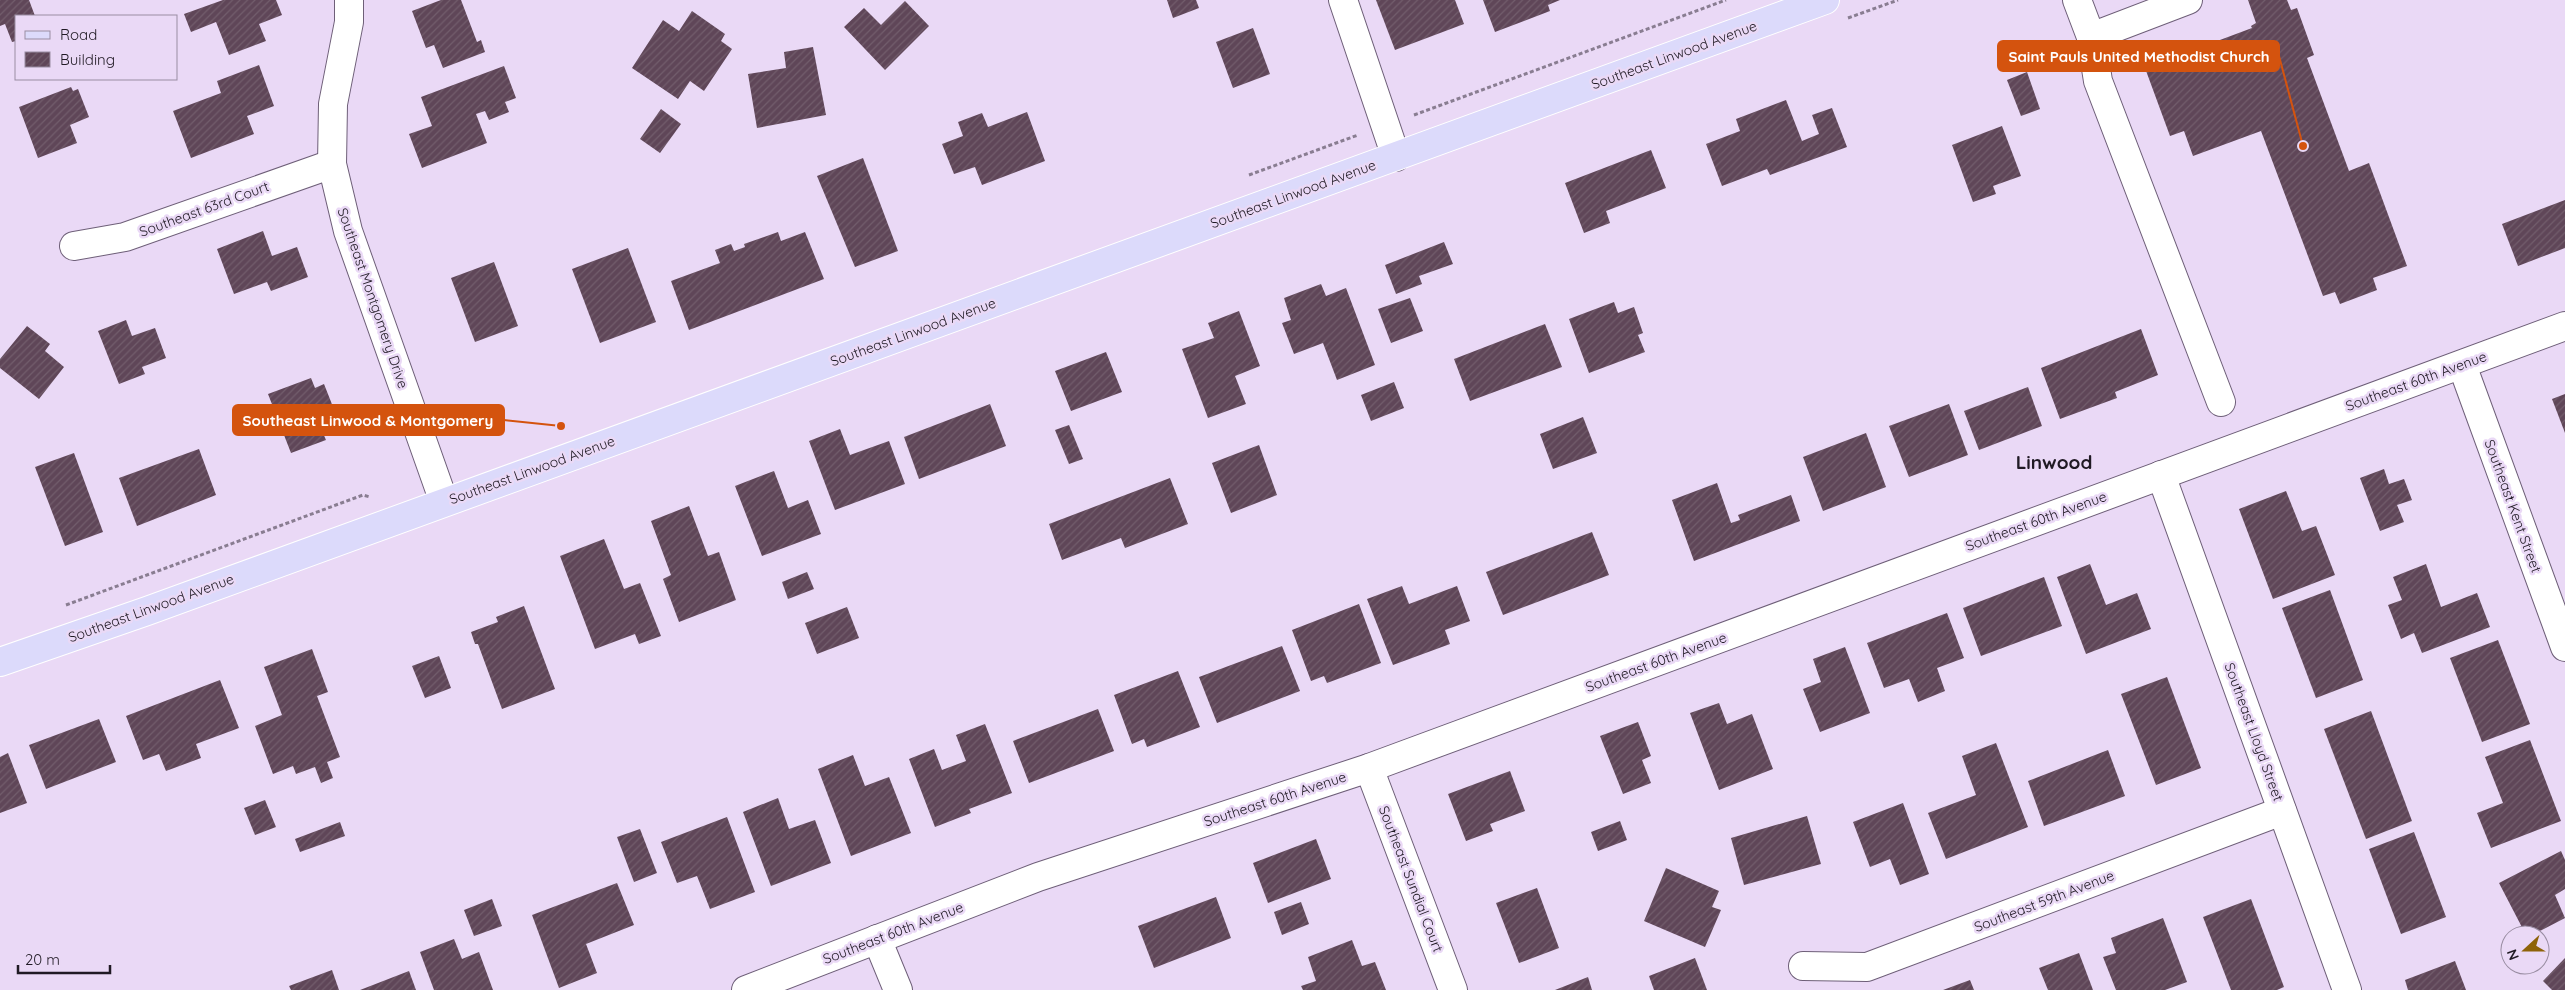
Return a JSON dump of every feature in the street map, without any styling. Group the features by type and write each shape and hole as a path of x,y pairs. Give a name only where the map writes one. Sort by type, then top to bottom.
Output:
{"main road":[{"name":"Southeast Linwood Avenue","path":"0,662 1825,0"}],"street":[{"name":"Southeast Montgomery Drive","path":"349,0 349,22 333,104 332,164 348,231 444,502"},
{"path":"1343,0 1396,157"},
{"path":"2077,0 2091,37 2098,81 2221,402"},
{"path":"2091,37 2188,0"},
{"name":"Southeast 63rd Court","path":"74,246 125,237 332,164"},
{"name":"Southeast 60th Avenue","path":"746,990 1038,877 1370,768 2565,326"},
{"name":"Southeast Kent Street","path":"2462,365 2565,647"},
{"name":"Southeast Lloyd Street","path":"2161,475 2347,990"},
{"name":"Southeast Sundial Court","path":"1370,768 1453,990"},
{"name":"Southeast 59th Avenue","path":"1803,966 1867,967 2282,812"},
{"path":"877,939 898,990"}],"path":[{"path":"63,606 363,495"}],"building":[{"path":"0,0 29,0 35,15 15,15 15,41 12,42 5,24 0,26"},
{"path":"223,0 276,0 282,15 259,24 266,41 229,55 216,22 191,32 184,14"},
{"path":"441,0 461,0 477,42 481,40 485,52 443,68 434,45 426,48 412,11"},
{"path":"1167,0 1196,0 1199,8 1173,18"},
{"path":"1376,0 1455,0 1464,24 1395,50"},
{"path":"1483,0 1560,0 1548,5 1550,11 1495,32"},
{"path":"2248,0 2287,0 2291,10 2297,8 2314,55 2307,58 2349,171 2369,163 2407,266 2373,278 2377,290 2340,304 2335,292 2323,296 2261,131 2193,156 2184,131 2170,136 2145,68 2252,28 2251,26 2256,23"},
{"path":"905,1 929,26 885,70 844,27 864,8 881,25"},
{"path":"692,11 725,34 721,41 732,49 704,91 690,81 678,99 632,68 663,20 679,31"},
{"path":"1253,28 1270,74 1233,88 1216,42"},
{"path":"813,47 826,115 757,128 748,74 786,68 784,52"},
{"path":"259,65 274,106 247,116 254,134 191,158 173,111 221,93 217,81"},
{"path":"504,66 516,98 505,102 509,112 489,120 485,111 476,114 487,143 422,168 409,134 432,126 421,97"},
{"path":"2027,72 2040,109 2021,116 2007,80"},
{"path":"71,87 73,91 78,89 89,117 70,125 77,143 38,158 19,107"},
{"path":"1786,100 1802,141 1819,134 1812,115 1832,108 1847,147 1770,175 1767,169 1722,186 1706,144 1740,131 1736,119"},
{"path":"661,109 681,124 660,153 640,139"},
{"path":"1027,112 1045,161 982,185 975,167 954,174 942,144 963,136 958,122 982,113 988,127"},
{"path":"2002,126 2021,176 1993,186 1996,194 1973,202 1952,145"},
{"path":"1651,150 1666,188 1606,211 1610,223 1584,233 1565,183"},
{"path":"863,158 898,251 855,267 817,176"},
{"path":"2565,200 2565,248 2518,266 2502,224"},
{"path":"263,231 272,256 297,247 308,277 271,291 267,282 234,294 217,249"},
{"path":"778,232 781,241 805,232 824,279 689,330 671,281 720,263 715,250 731,244 734,251 745,247 744,244"},
{"path":"1444,242 1453,264 1419,276 1422,284 1396,294 1385,265"},
{"path":"628,248 656,322 600,343 572,269"},
{"path":"494,262 518,326 475,342 451,278"},
{"path":"1321,284 1326,296 1346,288 1375,365 1337,380 1323,343 1294,354 1282,323 1291,320 1284,298"},
{"path":"1410,298 1423,331 1391,343 1378,309"},
{"path":"1614,302 1618,313 1634,307 1643,333 1638,335 1645,352 1589,373 1569,319"},
{"path":"1239,311 1260,366 1235,376 1246,404 1208,418 1182,349 1214,338 1208,323"},
{"path":"126,320 132,336 155,328 166,358 142,367 145,374 119,384 98,331"},
{"path":"1545,324 1562,367 1470,401 1454,359"},
{"path":"27,326 50,344 45,351 64,367 39,399 0,368 0,359"},
{"path":"2141,329 2158,375 2115,392 2117,398 2060,419 2041,368"},
{"path":"1106,352 1122,392 1071,411 1055,371"},
{"path":"311,378 315,388 324,384 337,417 319,424 326,440 291,453 268,394"},
{"path":"1394,382 1404,408 1371,421 1361,395"},
{"path":"2028,387 2042,426 1979,450 1964,411"},
{"path":"2565,394 2565,433 2552,399"},
{"path":"990,404 1006,446 919,479 904,437"},
{"path":"1949,404 1968,455 1909,477 1889,426"},
{"path":"1583,417 1597,453 1553,469 1540,434"},
{"path":"1069,425 1083,459 1069,464 1055,430"},
{"path":"840,429 850,455 889,441 905,484 835,510 809,441"},
{"path":"1866,433 1886,487 1823,511 1803,457"},
{"path":"1259,445 1277,495 1231,513 1212,463"},
{"path":"199,449 216,495 137,526 119,478"},
{"path":"74,453 103,532 65,546 35,467"},
{"path":"2384,469 2389,484 2404,479 2412,500 2397,505 2404,522 2380,531 2360,478"},
{"path":"774,471 788,508 808,500 821,534 762,556 735,486"},
{"path":"1170,478 1188,524 1125,548 1121,538 1062,560 1049,524"},
{"path":"1717,483 1731,523 1740,520 1738,515 1791,495 1800,521 1694,561 1672,500"},
{"path":"2286,491 2302,531 2316,526 2335,575 2273,599 2239,509"},
{"path":"689,506 708,556 719,552 736,600 679,622 663,579 671,575 651,521"},
{"path":"1592,532 1609,575 1503,615 1486,572"},
{"path":"604,539 624,589 640,583 661,636 639,644 635,634 595,649 560,556"},
{"path":"2090,564 2106,605 2137,593 2151,629 2086,654 2057,577"},
{"path":"2426,564 2441,607 2477,593 2490,627 2422,653 2414,633 2401,639 2388,605 2402,600 2393,577"},
{"path":"807,572 814,589 788,599 782,582"},
{"path":"2044,577 2062,626 1981,656 1963,608"},
{"path":"1402,586 1409,604 1457,586 1470,621 1445,630 1450,644 1393,665 1367,599"},
{"path":"2330,590 2363,680 2316,698 2282,608"},
{"path":"1359,604 1381,663 1327,683 1324,676 1311,681 1292,630"},
{"path":"524,606 555,689 502,709 478,644 475,644 471,632 498,622 496,617"},
{"path":"847,607 859,638 817,654 805,623"},
{"path":"1947,613 1964,658 1937,668 1945,691 1918,702 1909,679 1884,688 1867,643"},
{"path":"2498,640 2530,724 2482,742 2450,658"},
{"path":"1282,646 1300,691 1217,723 1199,677"},
{"path":"1845,647 1870,713 1820,732 1803,689 1821,682 1813,659"},
{"path":"312,649 328,692 317,696 340,757 327,762 333,778 321,783 315,767 296,774 293,766 273,774 255,726 282,715 264,667"},
{"path":"439,656 451,688 425,698 412,666"},
{"path":"1178,671 1200,727 1147,747 1144,739 1132,744 1114,695"},
{"path":"2167,677 2201,768 2156,785 2121,694"},
{"path":"220,680 239,728 196,744 201,758 166,771 159,754 143,760 126,716"},
{"path":"1719,703 1727,724 1752,714 1773,769 1719,790 1690,713"},
{"path":"1098,709 1114,751 1029,783 1013,741"},
{"path":"2371,711 2412,821 2366,839 2324,729"},
{"path":"99,719 116,762 46,789 29,745"},
{"path":"1638,722 1651,756 1642,760 1651,783 1623,794 1600,736"},
{"path":"985,724 1012,793 969,809 971,813 935,827 909,759 934,749 942,770 966,761 956,735"},
{"path":"2530,740 2561,821 2491,848 2477,813 2503,803 2485,757"},
{"path":"1996,743 2028,827 1946,859 1928,813 1976,795 1962,756"},
{"path":"2108,750 2125,796 2044,826 2028,781"},
{"path":"8,753 27,803 0,813 0,757"},
{"path":"853,755 865,786 889,777 911,833 851,856 818,769"},
{"path":"1510,771 1525,811 1490,824 1493,831 1466,841 1448,794"},
{"path":"778,798 789,829 815,820 831,863 771,886 743,812"},
{"path":"265,800 276,827 255,835 244,808"},
{"path":"1903,803 1929,874 1900,885 1890,859 1870,867 1853,822"},
{"path":"1807,816 1821,864 1744,885 1731,838"},
{"path":"727,817 755,892 710,909 697,876 677,883 661,842"},
{"path":"1620,821 1627,840 1598,851 1591,832"},
{"path":"340,822 345,836 300,852 295,839"},
{"path":"640,829 657,873 634,882 617,837"},
{"path":"2414,832 2446,917 2401,934 2369,849"},
{"path":"1316,839 1331,879 1268,903 1253,863"},
{"path":"2561,851 2565,860 2565,889 2555,895 2565,918 2550,926 2521,925 2499,883"},
{"path":"1666,868 1719,891 1712,907 1721,910 1705,947 1644,921"},
{"path":"617,883 634,925 586,944 597,973 559,988 532,915"},
{"path":"1537,888 1559,948 1519,963 1496,903"},
{"path":"1216,897 1231,938 1154,968 1138,926"},
{"path":"492,899 502,926 474,936 464,910"},
{"path":"2251,899 2284,987 2277,990 2231,990 2203,917"},
{"path":"1301,902 1309,924 1282,935 1274,912"},
{"path":"2163,918 2187,982 2165,990 2116,990 2103,957 2116,953 2111,938"},
{"path":"454,939 462,959 479,952 493,990 434,990 420,952"},
{"path":"1352,940 1362,966 1375,962 1386,990 1303,990 1301,986 1316,981 1308,957"},
{"path":"2079,953 2093,990 2048,990 2039,968"},
{"path":"1695,958 1707,990 1654,990 1649,976"},
{"path":"2565,958 2565,990 2552,990 2543,981"},
{"path":"2455,961 2466,990 2408,990 2405,980"},
{"path":"332,970 339,990 291,990 289,986"},
{"path":"409,971 416,990 360,990"},
{"path":"1588,977 1592,990 1555,990"},
{"path":"1970,980 1974,990 1943,990"}],"place":[{"name":"Saint Pauls United Methodist Church","path":"2303,146"},
{"name":"Southeast Linwood & Montgomery","path":"561,426"}],"district":[{"name":"Linwood","path":"2054,462"}]}
